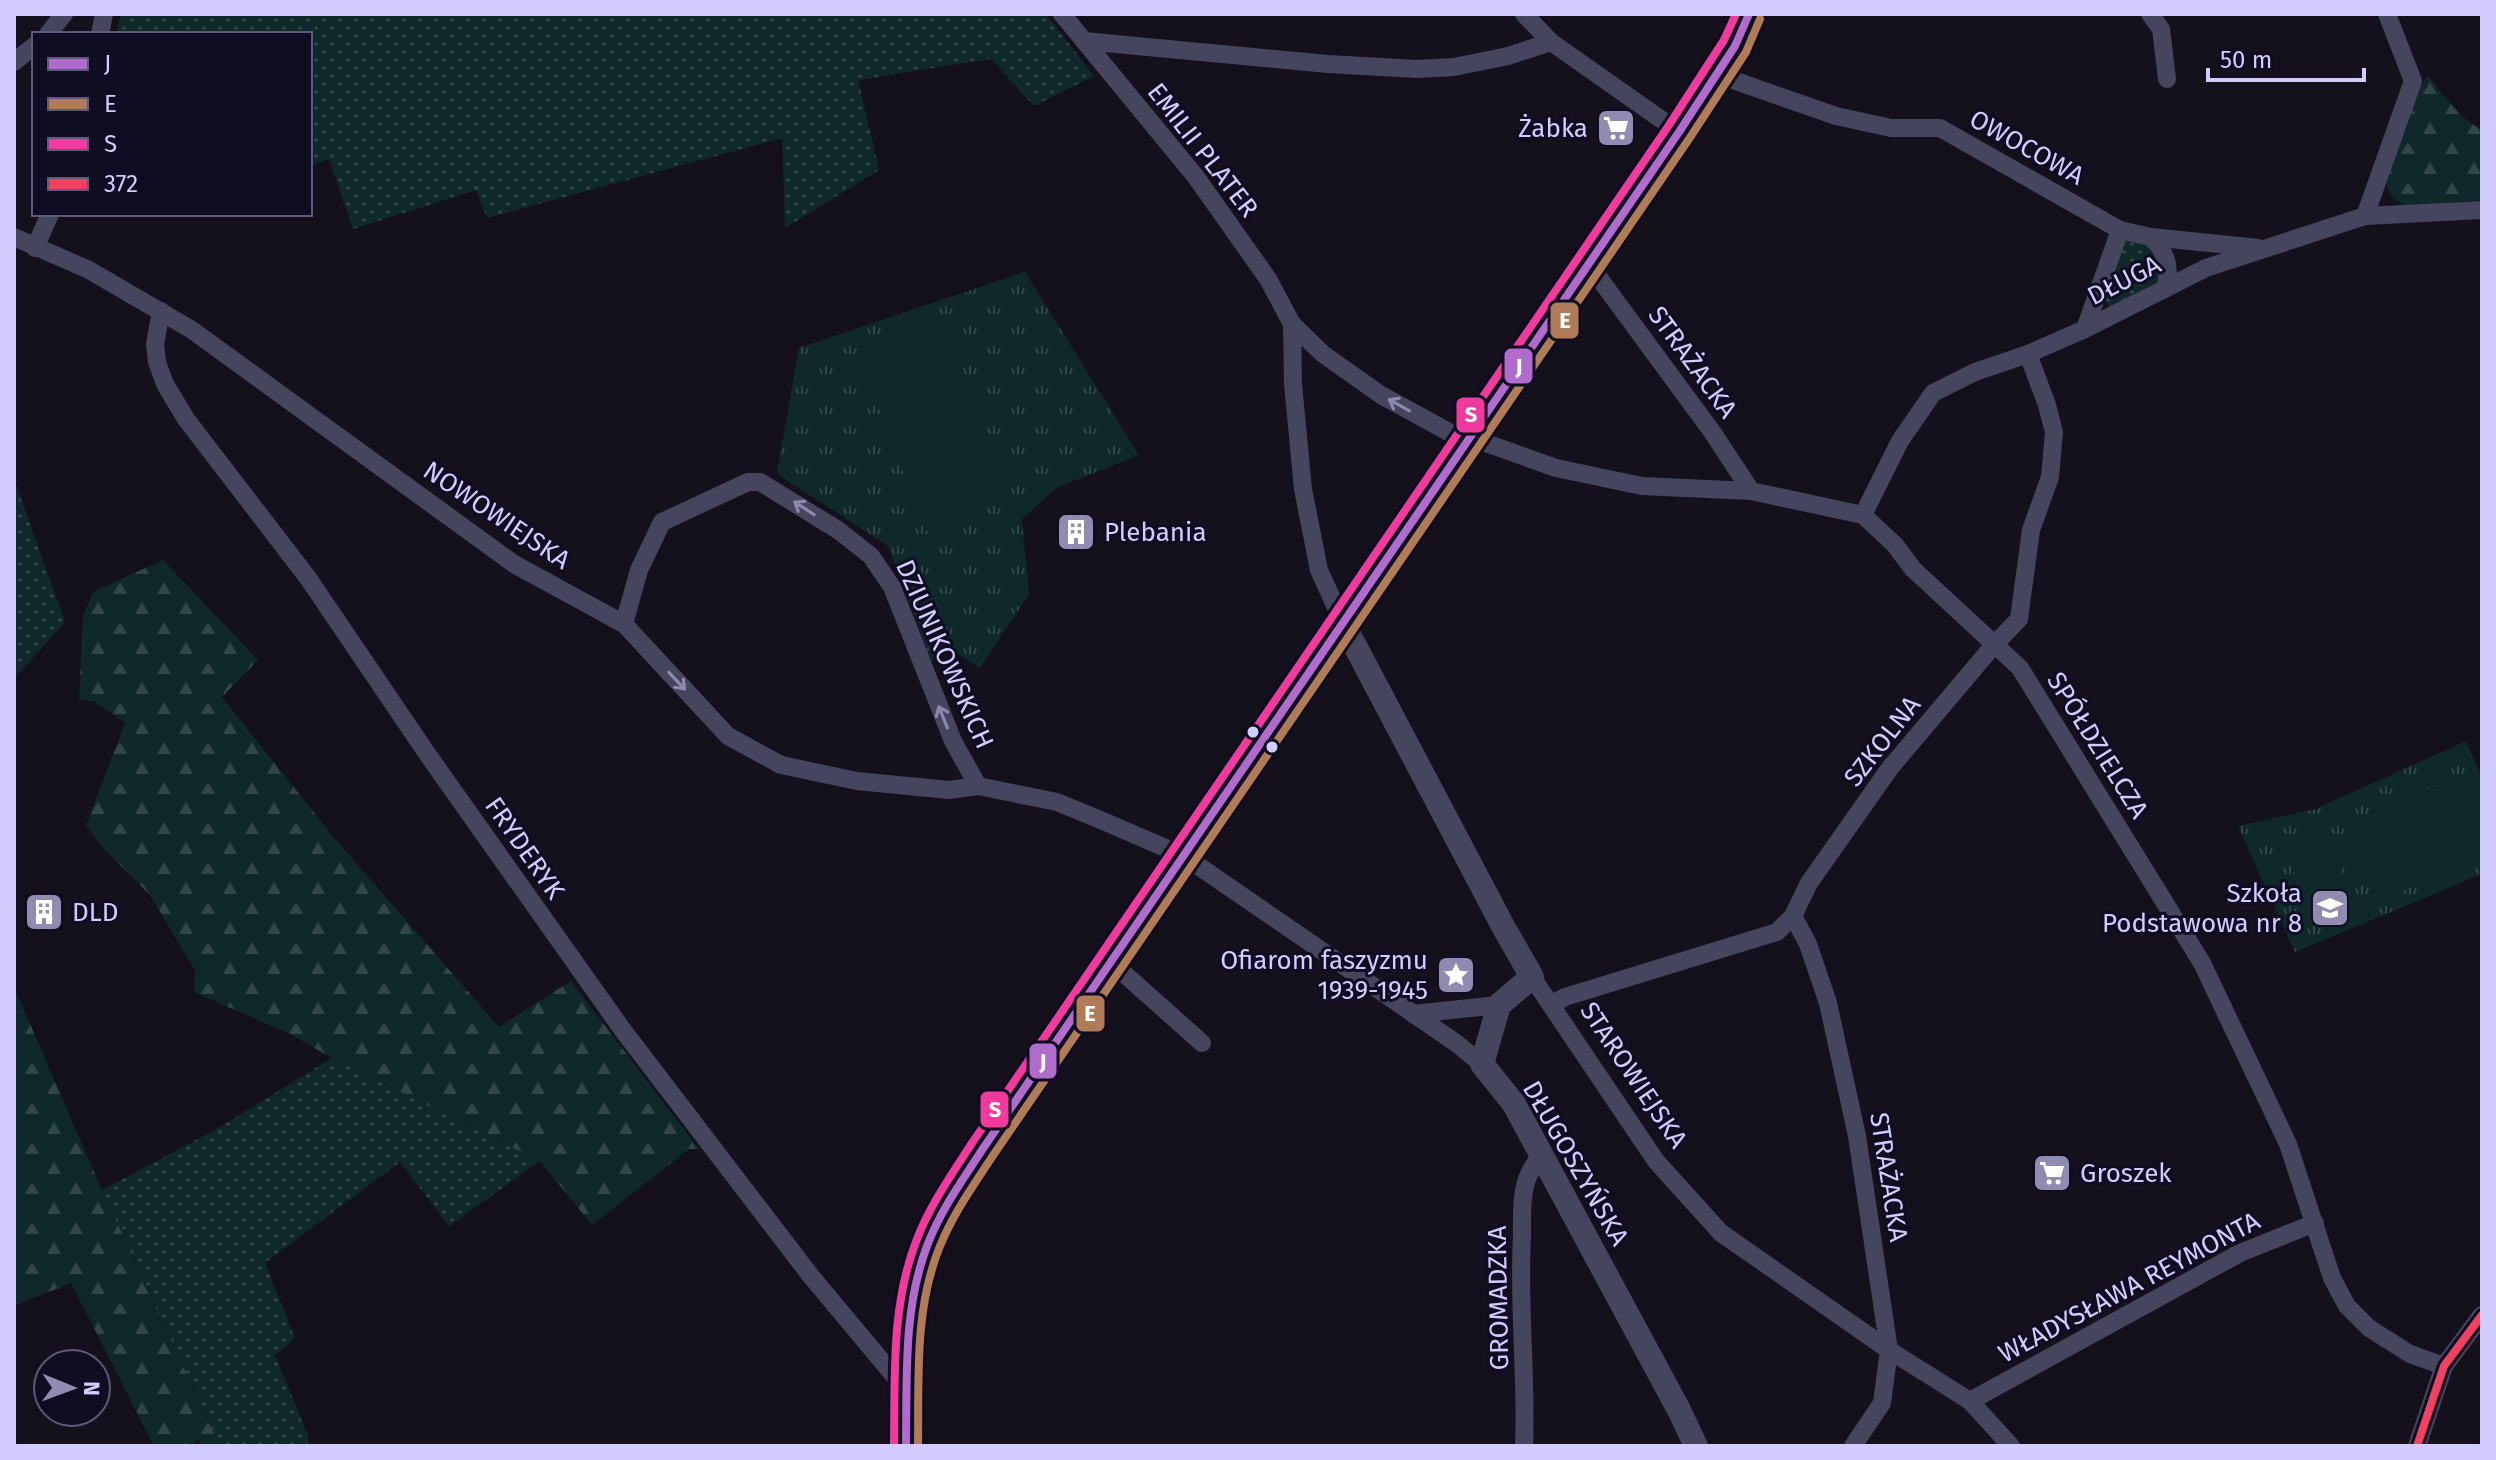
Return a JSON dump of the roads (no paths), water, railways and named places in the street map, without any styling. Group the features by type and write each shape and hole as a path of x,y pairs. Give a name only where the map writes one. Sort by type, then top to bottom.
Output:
{"street":[{"path":"50,32 64,14"},
{"name":"EMILII PLATER","path":"1062,14 1196,177 1268,279 1292,324 1323,354 1381,395 1451,434 1469,439"},
{"path":"1524,14 1551,42 1679,132"},
{"path":"906,1446 908,1341 914,1294 927,1246 952,1197 1679,132 1719,71 1749,14"},
{"path":"2150,14 2161,29 2167,79"},
{"path":"2365,216 2413,81 2387,14"},
{"path":"1084,41 1328,64 1417,69 1454,67 1508,56 1551,42"},
{"path":"14,62 32,48"},
{"name":"OWOCOWA","path":"1719,71 1733,80 1836,116 1891,128 1940,128 2120,230 2151,237 2265,249"},
{"name":"DŁUGA","path":"1863,515 1900,441 1933,393 1975,372 2028,354 2085,329 2206,268 2365,216 2482,210"},
{"path":"35,248 49,216"},
{"path":"2085,329 2120,230"},
{"name":"NOWOWIEJSKA","path":"14,237 89,270 161,311 263,380 514,564 624,624 728,736 781,765 857,781 949,790 978,786 1057,802 1184,856"},
{"path":"2151,237 2167,260 2169,268 2165,289"},
{"name":"STRAŻACKA","path":"1586,268 1599,278 1751,491"},
{"name":"FRYDERYK","path":"161,311 155,344 157,362 165,384 186,419 308,578 428,755 622,1029 810,1275 896,1378 907,1387"},
{"name":"EMILII PLATER","path":"1292,324 1293,384 1303,489 1319,570 1343,623"},
{"name":"SZKOLNA","path":"1793,916 1809,883 1890,768 2019,619 2031,530 2050,477 2054,432 2028,354"},
{"path":"1469,439 1556,468 1642,486 1751,491 1863,515"},
{"name":"DZIUNIKOWSKICH","path":"624,624 639,570 662,522 748,482 760,482 838,530 871,556 892,587 953,741 978,786"},
{"name":"SPÓŁDZIELCZA","path":"1863,515 1895,545 1913,569 2020,668 2202,963 2288,1144 2332,1278 2347,1306 2369,1328 2410,1354 2444,1366"},
{"name":"STAROWIEJSKA","path":"1343,623 1532,977 1656,1161 1721,1233 1889,1350 1970,1401 2011,1446"},
{"name":"DŁUGOSZYŃSKA","path":"1184,856 1482,1064 1514,1104 1542,1153 1696,1446"},
{"path":"1552,1004 1565,997 1777,932 1793,916"},
{"name":"STRAŻACKA","path":"1793,916 1808,944 1828,1003 1851,1107 1889,1350 1882,1403 1853,1446"},
{"path":"1111,962 1202,1043"},
{"path":"1482,1064 1499,1005 1532,977"},
{"path":"1413,1014 1499,1005"},
{"name":"GROMADZKA","path":"1524,1446 1526,1396 1520,1324 1520,1270 1524,1187 1542,1153"},
{"name":"WŁADYSŁAWA REYMONTA","path":"1970,1401 2240,1253 2315,1223"},
{"path":"2417,1446 2444,1366 2482,1315"}],"place":[{"name":"Żabka","path":"1616,128"},
{"name":"Plebania","path":"1076,532"},
{"name":"Szkoła Podstawowa nr 8","path":"2330,908"},
{"name":"DLD","path":"44,912"},
{"name":"Ofiarom faszyzmu 1939-1945","path":"1456,975"},
{"name":"Groszek","path":"2052,1173"}]}
